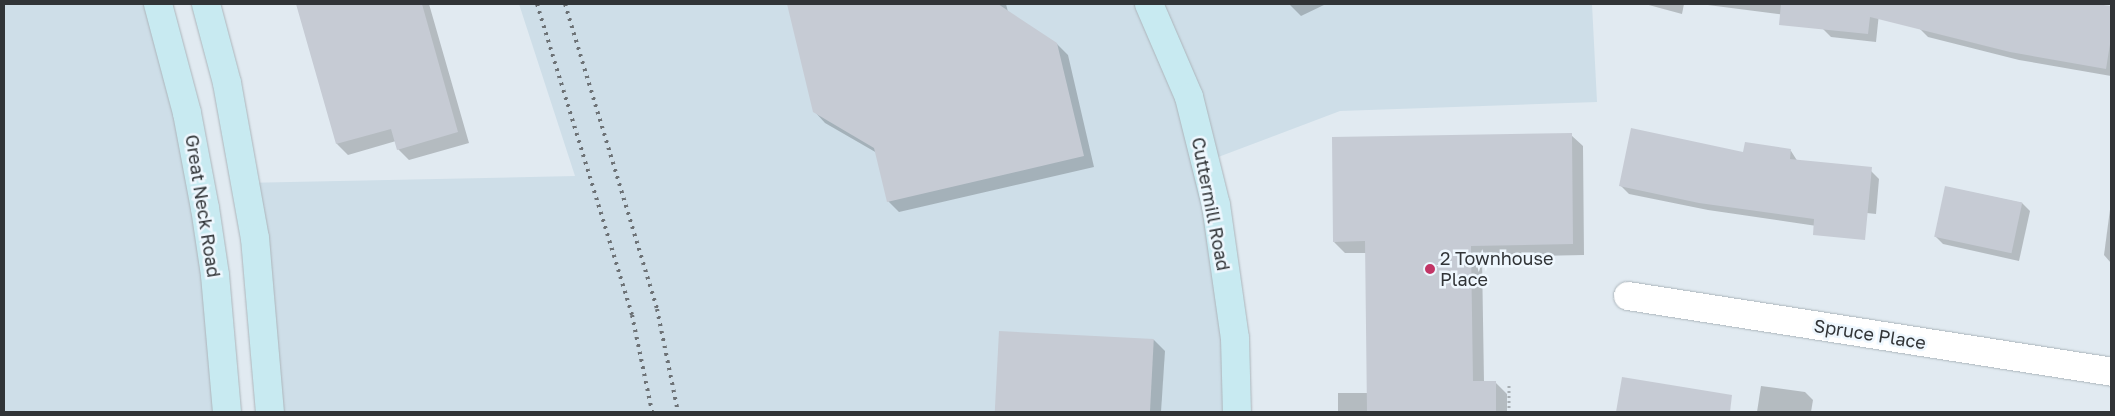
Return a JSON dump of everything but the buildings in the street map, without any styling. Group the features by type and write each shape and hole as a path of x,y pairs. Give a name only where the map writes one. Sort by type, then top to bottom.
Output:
{"main road":[{"name":"Great Neck Road","path":"158,4 187,113 205,208 215,275 228,412"},
{"path":"206,4 227,83 255,238 270,412"},
{"name":"Cuttermill Road","path":"1150,4 1189,97 1216,205 1235,338 1237,412"}],"street":[{"name":"Spruce Place","path":"1628,296 2111,372"}],"path":[{"path":"1509,384 1509,412"}],"shaded area":[{"path":"4,4 158,4 227,412 4,412"},
{"path":"519,4 1592,4 1597,102 1340,111 1205,162 1237,412 270,412 245,183 575,176"}],"railway":[{"path":"537,4 632,315 652,412"},
{"path":"565,4 657,309 678,412"}],"place":[{"name":"2 Townhouse Place","path":"1430,269"}]}
